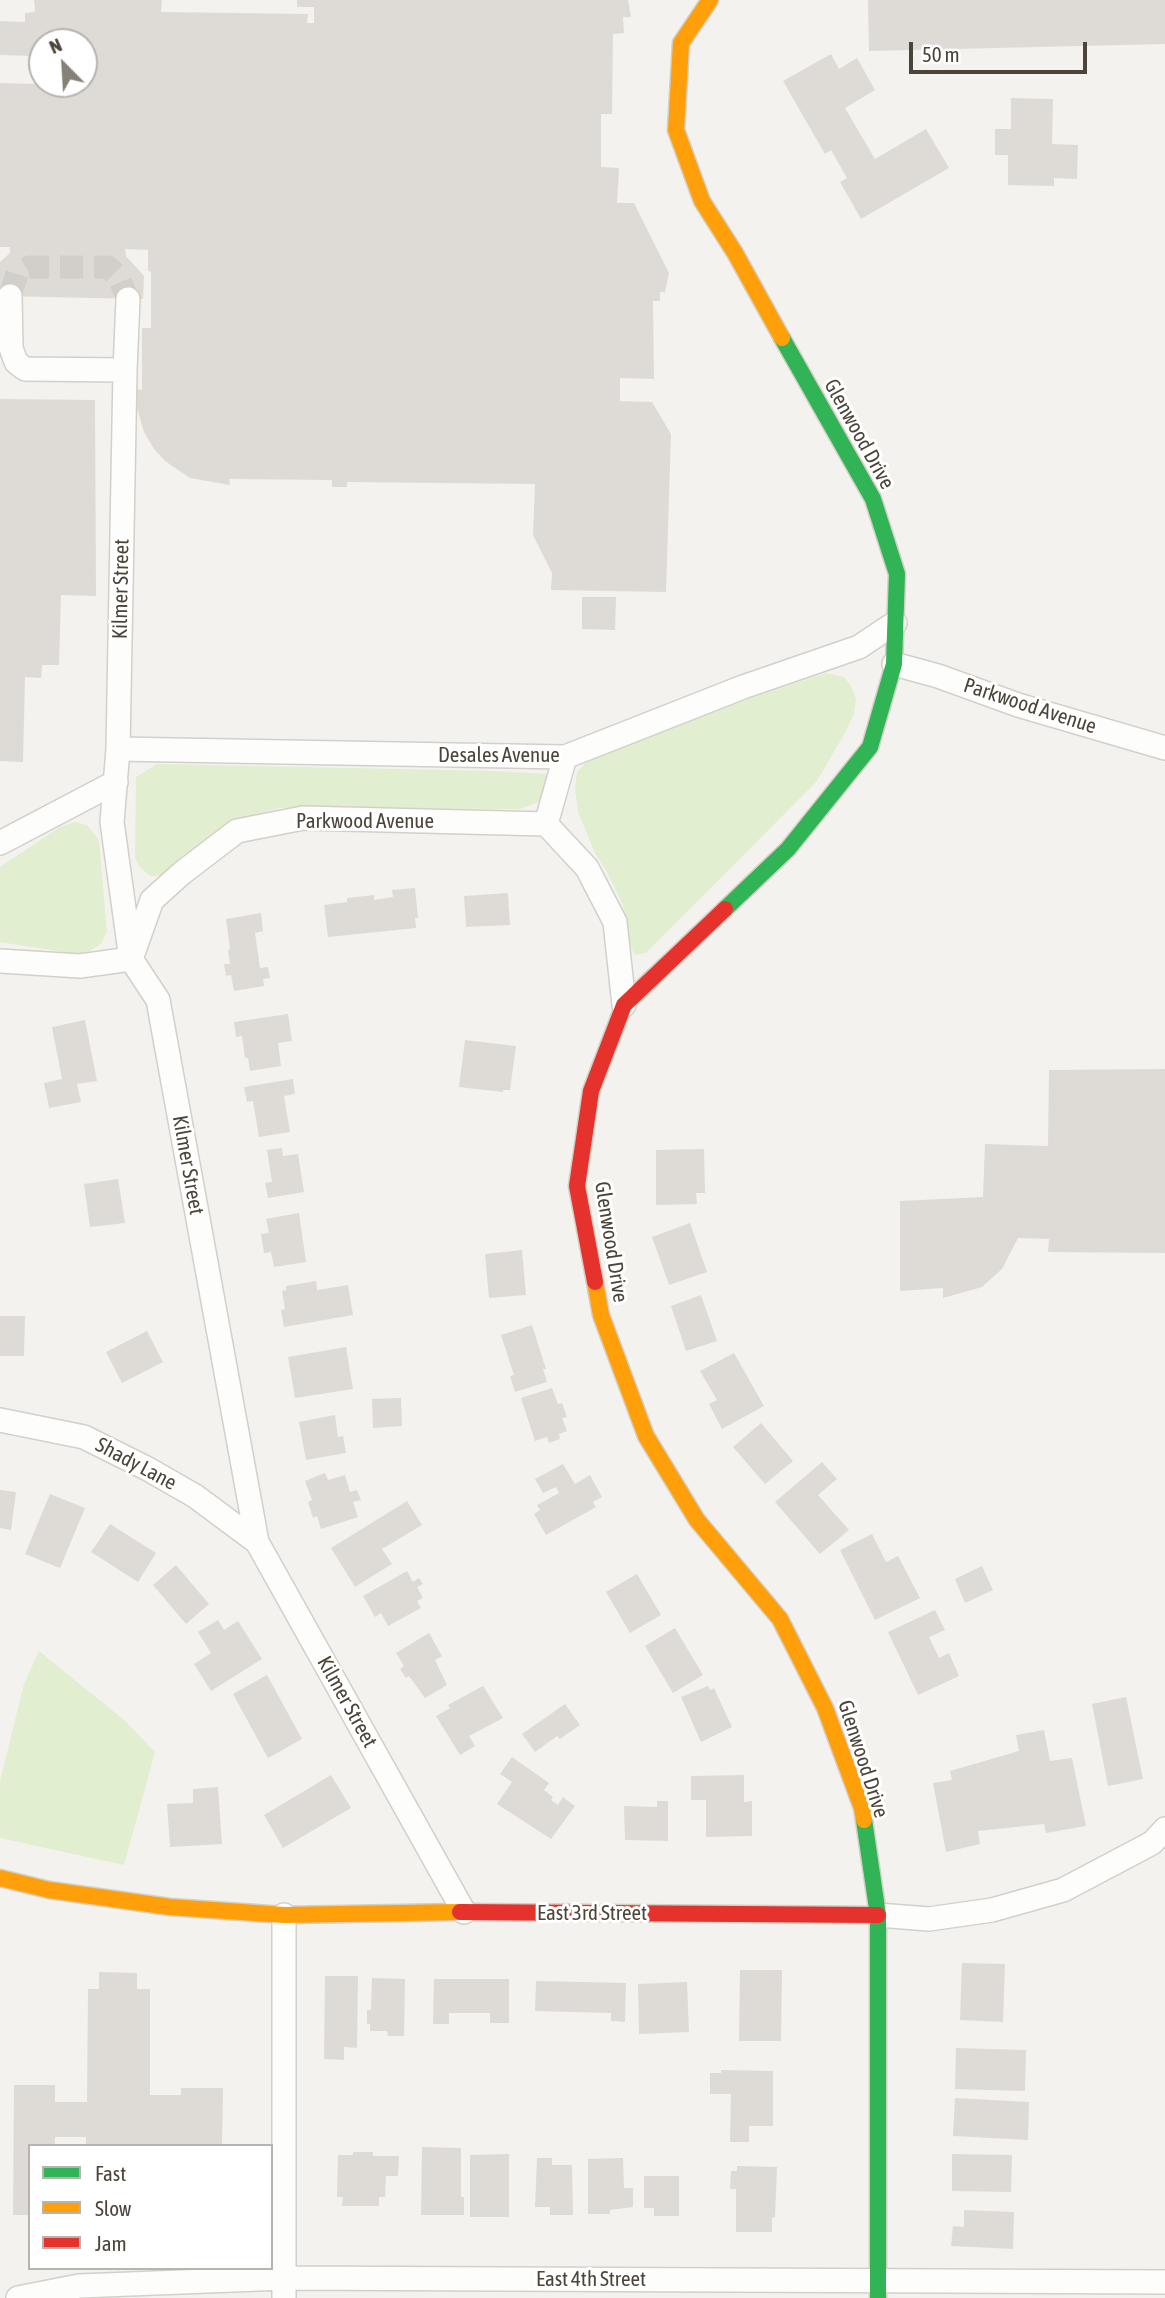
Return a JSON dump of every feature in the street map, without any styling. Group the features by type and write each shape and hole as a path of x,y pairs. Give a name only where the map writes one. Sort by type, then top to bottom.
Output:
{"street":[{"name":"Glenwood Drive","path":"710,0 681,43 676,130 702,201 735,253 873,499 897,574 894,664 870,747 788,849 624,1004 590,1091 577,1186 601,1315 646,1436 697,1520 780,1619 825,1707 862,1808 878,1915 878,2289"},
{"path":"10,296 11,348 16,362 25,369 125,370"},
{"name":"Kilmer Street","path":"128,299 118,749 112,822 131,959 158,1000 257,1542 464,1912"},
{"name":"Desales Avenue","path":"118,749 565,757 743,687 859,647 895,624"},
{"name":"Parkwood Avenue","path":"894,664 937,676 1018,705 1165,748"},
{"path":"565,757 546,824 587,868 615,922 624,1004"},
{"path":"0,843 116,782"},
{"name":"Parkwood Avenue","path":"131,959 152,901 182,873 237,831 303,818 546,824"},
{"path":"0,961 80,966 131,959"},
{"name":"Shady Lane","path":"0,1420 84,1437 195,1496 257,1542"},
{"name":"East 3rd Street","path":"0,1878 49,1890 170,1907 284,1916 464,1912 878,1915 929,1919 992,1910 1063,1891 1152,1843 1165,1829"},
{"path":"284,1916 284,2288"},
{"name":"East 4th Street","path":"18,2298 79,2287 878,2289 1165,2283"}],"green space":[{"path":"826,673 844,677 856,699 854,714 845,733 817,781 646,953 635,955 630,945 623,905 595,853 578,812 575,788 577,772 590,758"},
{"path":"157,764 494,771 548,774 552,785 541,801 520,809 279,808 245,817 208,838 167,874 150,876 135,858 136,777"},
{"path":"75,822 87,825 99,840 107,932 101,944 83,955 0,942 0,867 60,827"},
{"path":"39,1651 124,1720 155,1752 124,1865 0,1838 0,1781 24,1684"}],"building":[{"path":"34,0 162,0 161,12 308,14 307,23 314,23 314,7 297,7 297,0 628,0 631,17 623,17 624,33 613,34 612,114 601,114 601,167 619,168 617,203 634,203 669,273 665,292 660,292 660,301 653,301 654,379 620,378 620,401 652,402 671,434 666,592 551,590 552,573 533,535 535,484 347,482 347,487 332,487 332,480 229,479 230,485 190,478 165,461 144,432 137,408 136,389 142,390 142,328 151,328 151,272 148,271 148,250 125,249 126,256 144,276 143,299 0,296 0,262 10,253 10,247 0,247 0,83 28,84 28,98 98,98 98,28 28,28 28,56 0,55 0,21 25,22 25,13 35,12"},
{"path":"868,0 1165,0 1165,44 869,51"},
{"path":"831,54 839,69 857,58 875,90 845,108 875,159 926,129 949,168 861,219 840,182 847,178 831,150 825,154 783,81"},
{"path":"1011,98 1053,99 1052,144 1078,145 1077,179 1054,178 1054,186 1008,185 1008,155 995,155 995,129 1011,129"},
{"path":"0,399 95,400 96,596 61,595 59,665 42,665 41,678 25,677 23,762 0,761"},
{"path":"582,597 616,597 615,630 582,629"},
{"path":"415,888 418,918 415,918 416,928 328,937 324,905 347,902 347,898 374,895 374,900 393,897 392,890"},
{"path":"508,893 510,925 466,927 464,896"},
{"path":"261,913 263,931 255,933 260,968 268,967 270,978 263,979 264,986 234,991 231,975 226,976 224,964 230,964 226,919"},
{"path":"288,1014 292,1041 278,1043 281,1066 250,1071 242,1036 236,1037 234,1022"},
{"path":"85,1020 97,1081 77,1084 81,1102 49,1108 44,1083 62,1079 52,1027"},
{"path":"465,1040 516,1046 510,1090 503,1092 459,1087"},
{"path":"1165,1069 1165,1253 1048,1252 1049,1239 1018,1238 1002,1269 982,1287 943,1298 943,1288 900,1291 900,1201 983,1197 985,1144 1048,1146 1049,1070"},
{"path":"293,1079 295,1094 284,1096 290,1132 259,1137 253,1101 247,1102 244,1087"},
{"path":"282,1148 283,1156 298,1154 304,1192 268,1198 265,1183 272,1182 267,1150"},
{"path":"704,1149 705,1193 696,1193 697,1204 656,1205 656,1150"},
{"path":"118,1179 125,1223 90,1227 84,1184"},
{"path":"299,1213 306,1262 274,1267 271,1252 264,1253 261,1234 269,1233 266,1219"},
{"path":"690,1223 707,1272 669,1285 652,1237"},
{"path":"522,1250 526,1295 489,1298 485,1254"},
{"path":"316,1281 317,1290 348,1285 353,1315 284,1327 282,1291 286,1290 286,1286"},
{"path":"701,1295 717,1341 686,1351 671,1306"},
{"path":"0,1316 25,1316 24,1356 0,1356"},
{"path":"532,1325 546,1369 543,1369 547,1382 515,1392 510,1376 514,1375 501,1335"},
{"path":"147,1331 163,1362 122,1383 106,1352"},
{"path":"346,1347 353,1389 295,1398 288,1357"},
{"path":"734,1353 764,1406 722,1429 709,1404 717,1400 700,1371"},
{"path":"552,1388 567,1417 562,1418 567,1431 559,1434 560,1439 549,1443 547,1437 535,1441 521,1398"},
{"path":"401,1398 402,1426 373,1428 372,1399"},
{"path":"335,1415 338,1437 343,1436 346,1453 306,1460 299,1422"},
{"path":"761,1423 793,1461 765,1484 733,1447"},
{"path":"822,1462 837,1479 818,1495 849,1530 820,1554 775,1502"},
{"path":"563,1464 575,1484 590,1475 602,1497 593,1502 596,1507 546,1535 534,1514 540,1510 537,1505 559,1493 556,1487 543,1493 535,1479"},
{"path":"325,1473 328,1480 345,1475 350,1492 357,1490 361,1500 353,1502 358,1517 321,1529 317,1516 313,1518 308,1502 312,1500 305,1481"},
{"path":"0,1490 16,1492 11,1530 0,1528"},
{"path":"50,1494 85,1508 60,1568 25,1554"},
{"path":"407,1501 422,1525 382,1549 392,1564 355,1587 331,1548"},
{"path":"110,1524 156,1553 138,1582 91,1552"},
{"path":"872,1534 886,1562 898,1556 920,1598 875,1620 840,1550"},
{"path":"176,1565 209,1604 186,1624 153,1585"},
{"path":"982,1566 993,1590 965,1603 955,1579"},
{"path":"407,1571 413,1582 419,1578 423,1584 417,1587 423,1598 417,1601 421,1608 388,1626 381,1613 375,1617 363,1596"},
{"path":"637,1574 661,1615 630,1633 606,1592"},
{"path":"935,1610 945,1630 929,1637 939,1658 949,1653 959,1676 918,1695 888,1632"},
{"path":"218,1620 224,1630 238,1621 262,1659 211,1691 194,1664 211,1653 198,1632"},
{"path":"675,1628 703,1675 673,1693 645,1646"},
{"path":"429,1633 442,1656 435,1660 447,1685 425,1698 409,1676 406,1678 400,1669 404,1666 396,1653"},
{"path":"267,1675 302,1739 268,1758 233,1694"},
{"path":"483,1686 503,1718 469,1736 475,1746 460,1755 436,1716 450,1708 448,1705"},
{"path":"708,1686 710,1690 714,1688 732,1727 701,1742 681,1697"},
{"path":"1126,1697 1143,1779 1108,1786 1092,1704"},
{"path":"565,1704 580,1725 560,1739 557,1736 535,1752 522,1734"},
{"path":"1044,1730 1050,1761 1072,1758 1086,1826 1046,1833 1044,1824 978,1831 980,1844 946,1852 933,1783 952,1780 950,1771 1019,1751 1016,1735"},
{"path":"512,1757 549,1783 544,1790 553,1797 551,1800 558,1805 563,1797 575,1806 551,1839 497,1804 512,1782 500,1774"},
{"path":"331,1775 351,1808 283,1848 264,1815"},
{"path":"744,1775 744,1802 752,1801 752,1836 706,1837 706,1800 691,1800 691,1776"},
{"path":"218,1787 222,1844 170,1847 167,1804 193,1803 193,1789"},
{"path":"657,1801 668,1801 668,1841 625,1840 624,1806 657,1807"},
{"path":"962,1963 1005,1964 1003,2022 960,2020"},
{"path":"740,1970 782,1970 781,2041 739,2041"},
{"path":"99,1972 137,1973 137,1989 150,1989 150,2095 181,2095 181,2088 223,2088 222,2144 86,2144 86,2137 55,2137 55,2144 28,2144 28,2215 13,2215 14,2085 55,2085 55,2102 87,2102 88,1989 99,1989"},
{"path":"325,1976 358,1976 357,2048 344,2047 344,2060 324,2059"},
{"path":"372,1978 405,1979 404,2036 388,2036 387,2031 370,2031 367,2010 371,2010"},
{"path":"434,1979 509,1979 509,2023 490,2023 490,2013 449,2013 449,2024 433,2024"},
{"path":"536,1981 626,1983 625,2022 611,2021 611,2013 535,2011"},
{"path":"687,1982 689,2032 639,2034 638,1984"},
{"path":"956,2048 1026,2050 1025,2091 955,2089"},
{"path":"721,2070 773,2071 773,2126 749,2126 749,2142 730,2142 731,2094 710,2094 710,2073 721,2073"},
{"path":"955,2098 1029,2102 1028,2140 953,2136"},
{"path":"422,2147 461,2148 461,2197 464,2197 464,2215 421,2215"},
{"path":"353,2152 373,2152 373,2156 399,2156 398,2176 386,2176 385,2197 379,2197 379,2206 342,2206 343,2197 337,2197 338,2155 353,2155"},
{"path":"509,2154 509,2217 470,2217 470,2155"},
{"path":"952,2154 1012,2155 1011,2192 952,2191"},
{"path":"537,2158 552,2158 552,2165 572,2165 573,2215 550,2215 550,2207 535,2207"},
{"path":"623,2158 624,2188 633,2188 633,2207 610,2210 610,2214 588,2214 588,2159"},
{"path":"737,2166 777,2167 772,2232 736,2232 736,2189 730,2189 731,2171 737,2171"},
{"path":"644,2176 679,2176 679,2216 654,2216 654,2208 644,2208"},
{"path":"964,2210 1014,2212 1013,2249 951,2246 953,2226 964,2227"}],"tunnel":[{"path":"10,296 17,274 29,267 108,267 119,278 128,299"}],"traffic: fast":[{"path":"725,909 788,849 870,747 894,664 897,574 873,499 782,338"},
{"path":"864,1820 878,1915 878,2298"}],"traffic: slow":[{"path":"710,0 681,43 676,130 702,201 735,253 782,338"},
{"path":"595,1282 601,1315 646,1436 697,1520 780,1619 825,1708 864,1820"},
{"path":"0,1878 49,1890 170,1907 284,1915 460,1912"}],"traffic: jam":[{"path":"595,1282 577,1186 591,1091 624,1005 725,909"},
{"path":"460,1912 878,1915"}]}
